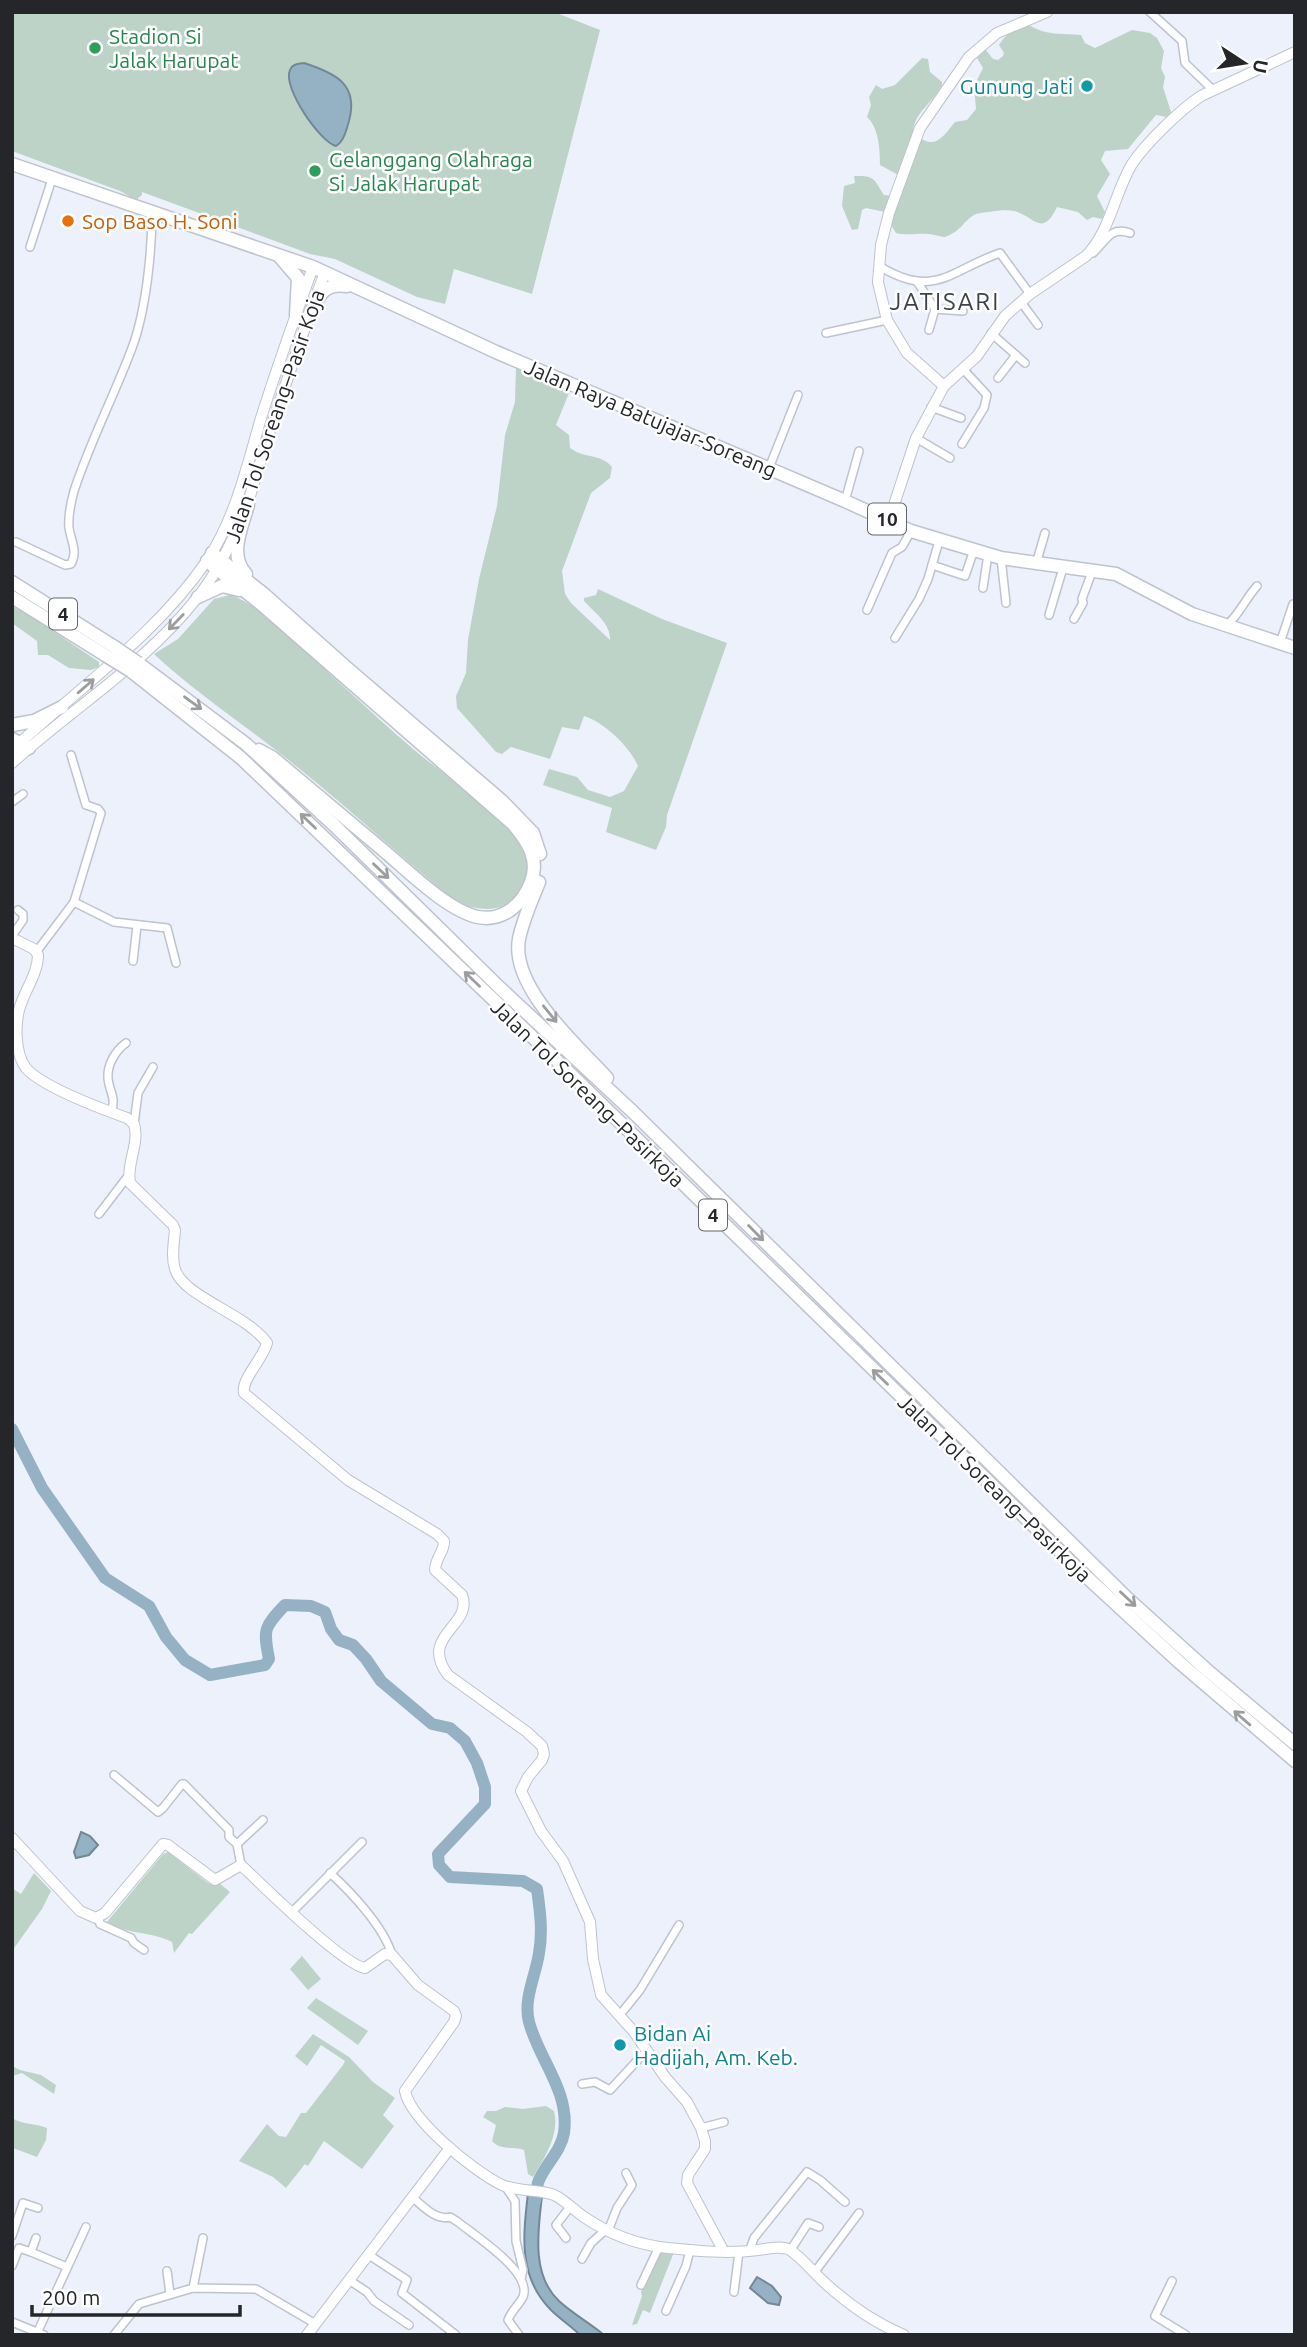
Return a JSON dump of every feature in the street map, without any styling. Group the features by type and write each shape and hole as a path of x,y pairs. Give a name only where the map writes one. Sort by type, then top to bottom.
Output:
{"highway":[{"name":"Jalan Raya Batujajar-Soreang","path":"12,164 319,270 486,347 769,468 847,495 911,531 994,556 1116,574 1192,614 1295,648"},
{"path":"278,255 298,278 301,317"},
{"path":"301,317 328,287 337,285 358,288"},
{"path":"246,744 272,757 423,883 460,910 479,917 502,915 520,902 527,891 533,878 532,851 513,824 263,599 240,568 236,555 248,505"},
{"path":"215,561 502,801 533,833 540,848 541,871 519,940 522,971 545,1010 609,1080 632,1112"},
{"name":"Jalan Tol Soreang–Pasirkoja","path":"12,582 246,744 632,1112 1127,1598 1295,1744"},
{"path":"198,597 227,586 263,599"},
{"name":"Jalan Tol Soreang–Pasirkoja","path":"12,597 109,651"},
{"name":"Jalan Tol Soreang–Pasirkoja","path":"134,667 241,758 545,1049 1078,1569 1179,1662 1295,1761"},
{"path":"12,725 34,721 62,707"}],"street":[{"path":"944,386 907,353 887,320 878,282 881,245 889,213 920,128 960,68 978,47 997,33 1047,12"},
{"path":"1150,12 1182,41 1185,63 1213,90"},
{"path":"1086,256 1102,236 1132,164 1188,104 1295,52"},
{"path":"30,247 52,179"},
{"path":"16,542 65,565 74,560 75,549 68,525 73,494 98,425 133,345 150,254 152,211"},
{"path":"889,520 916,438 944,386 977,356 991,332 1030,294 1097,250 1111,233 1130,233"},
{"path":"879,266 894,275 918,283 948,278 999,253 1030,294"},
{"name":"Jalan Tol Soreang–Pasir Koja","path":"12,763 18,746 146,634 215,561 319,270"},
{"path":"918,283 935,309 929,330"},
{"path":"1021,302 1038,325"},
{"path":"935,309 963,311"},
{"name":"Jalan Tol Soreang–Pasir Koja","path":"18,746 139,657 198,597 215,561 248,505 301,317"},
{"path":"826,333 887,320"},
{"path":"991,332 1025,363"},
{"path":"998,377 1016,355"},
{"path":"962,444 984,408 987,396 963,369"},
{"path":"769,468 798,395"},
{"path":"931,407 961,418"},
{"path":"916,438 950,458"},
{"path":"847,495 859,451"},
{"path":"867,610 892,552 902,547 911,531"},
{"path":"1036,564 1045,533"},
{"path":"895,638 919,599 939,541"},
{"path":"932,565 965,576 974,550"},
{"path":"983,588 994,556"},
{"path":"994,556 1006,603"},
{"path":"1049,615 1063,568"},
{"path":"1074,619 1083,603 1093,569"},
{"path":"1227,626 1257,586"},
{"path":"1280,643 1293,604"},
{"path":"71,755 86,805 98,809 101,813 74,902 37,951 37,965 17,1019 18,1040 24,1065 36,1076 127,1118 134,1124"},
{"path":"12,802 23,794"},
{"path":"74,902 114,922 167,928 176,963"},
{"path":"18,910 23,914 23,920 12,937 37,951"},
{"path":"133,961 137,926"},
{"path":"111,1112 114,1101 108,1075 117,1049 125,1043"},
{"path":"153,1067 138,1093 128,1176 130,1183 173,1225 174,1266 181,1282 248,1324 267,1343 264,1354 242,1387 247,1397 348,1480 437,1534 444,1541 435,1570 462,1595 464,1601 461,1613 441,1639 438,1657 447,1675 527,1732 542,1746 542,1760 521,1791 541,1831 563,1861 590,1922 597,1981 604,2001 647,2050 665,2077 687,2102 701,2128 705,2149 688,2175 687,2183 693,2199 723,2250"},
{"path":"99,1214 128,1176"},
{"path":"114,1775 158,1812 184,1784 229,1830 229,1837 237,1844 241,1865 292,1912 359,1967 368,1967 386,1954 392,1955"},
{"path":"237,1844 263,1820"},
{"path":"12,1838 80,1911 99,1919"},
{"path":"292,1912 362,1842"},
{"path":"99,1919 163,1844 175,1850 213,1880 219,1880 238,1864 241,1865"},
{"path":"330,1873 373,1921 389,1943 392,1955 410,1978 447,2004 456,2015 454,2022 405,2091 412,2108 450,2148 476,2170 505,2186 551,2194 626,2239 659,2247 690,2250 790,2250 842,2298 888,2328 904,2335"},
{"path":"99,1919 100,1924 131,1938 144,1950"},
{"path":"619,2016 640,1990 679,1925"},
{"path":"582,2084 595,2082 610,2090 647,2050"},
{"path":"701,2128 724,2122"},
{"path":"115,2334 135,2306 193,2288 256,2288 310,2331 450,2148"},
{"path":"734,2292 744,2252 807,2172 845,2202"},
{"path":"582,2259 591,2243 607,2230 632,2185 626,2173"},
{"path":"505,2186 515,2201 516,2241 523,2270 520,2279"},
{"path":"412,2197 435,2216 443,2219 450,2217 458,2222 519,2274 524,2289 523,2297 508,2320 519,2335"},
{"path":"12,2236 23,2203 38,2208"},
{"path":"566,2238 556,2225 570,2207"},
{"path":"814,2273 859,2213"},
{"path":"790,2250 808,2223 819,2227"},
{"path":"12,2322 41,2333 86,2227"},
{"path":"31,2252 36,2238"},
{"path":"193,2288 203,2238"},
{"path":"13,2261 16,2246 67,2267"},
{"path":"641,2285 659,2247"},
{"path":"666,2311 690,2250"},
{"path":"369,2255 407,2280 402,2293 456,2335"},
{"path":"167,2271 170,2294"},
{"path":"349,2280 409,2325"},
{"path":"1171,2281 1155,2316 1186,2335"},
{"path":"440,2335 446,2328"}],"green space":[{"name":"Gelanggang Olahraga Si Jalak Harupat","path":"12,12 554,12 600,30 532,294 454,269 445,304 417,297 335,259 310,254 142,192 136,200 120,191 12,151"},
{"path":"1029,25 1048,32 1081,35 1085,43 1095,48 1132,30 1150,33 1157,38 1164,51 1161,68 1165,77 1163,87 1172,115 1156,115 1128,149 1105,151 1101,160 1110,174 1097,196 1105,212 1102,219 1093,217 1087,220 1078,212 1057,207 1047,222 1037,223 1021,213 997,211 973,216 945,237 896,233 885,212 866,208 862,210 858,229 852,230 842,206 844,186 855,183 854,176 871,178 884,195 894,196 904,178 880,165 876,133 867,117 871,105 869,97 876,85 882,89 895,85 922,58 928,59 930,72 942,85 917,119 913,132 926,141 937,141 955,122 967,120 976,109 974,86 983,68 977,58 985,49 993,59 998,60 1004,53 999,45 1005,37"},
{"path":"516,367 569,393 556,425 569,435 570,448 602,460 612,467 610,478 591,493 562,571 565,594 571,603 610,640 605,624 584,601 584,598 596,595 598,589 662,619 727,643 656,850 606,832 612,808 543,785 549,769 577,777 588,790 610,797 624,791 638,766 623,743 608,729 584,716 579,730 562,727 550,759 511,747 502,754 496,752 457,708 456,696 466,673 468,640 479,579 497,506 505,435 515,402"},
{"path":"230,595 247,602 262,613 412,748 513,828 524,848 528,865 525,882 514,898 495,908 481,909 459,904 317,783 154,654 178,639 214,599"},
{"path":"12,606 99,662 99,667 91,670 69,668 48,655 38,655 37,641 12,623"},
{"path":"168,1852 208,1883 219,1883 230,1892 192,1934 189,1933 174,1953 172,1942 107,1922 163,1854"},
{"path":"34,1873 51,1891 42,1909 12,1951 12,1888 21,1894"},
{"path":"302,1956 321,1979 308,1990 290,1969"},
{"path":"316,1998 368,2031 358,2045 307,2008"},
{"path":"313,2034 349,2057 373,2082 395,2098 383,2115 394,2126 362,2169 324,2141 308,2166 305,2164 286,2188 273,2177 239,2161 267,2124 279,2136 286,2137 301,2113 306,2113 343,2065 345,2061 321,2045 307,2066 295,2056"},
{"path":"12,2066 41,2075 56,2085 54,2094 22,2073 12,2076"},
{"path":"546,2106 554,2111 555,2128 550,2145 533,2177 528,2174 524,2150 503,2147 492,2141 496,2125 483,2117 487,2111 505,2107 523,2109"},
{"path":"12,2118 47,2128 46,2140 37,2157 13,2148"},
{"path":"660,2249 674,2252 650,2313 643,2310 637,2324 632,2325 641,2292"}],"water":[{"path":"304,63 334,76 342,82 351,98 349,121 343,139 336,146 312,125 292,88 290,70"},
{"path":"81,1832 90,1836 98,1845 89,1855 76,1858 74,1852"},
{"path":"528,2193 542,2196 538,2252 544,2278 550,2290 564,2306 604,2335 580,2335 551,2310 533,2284 524,2240"},
{"path":"757,2277 772,2286 781,2297 779,2305 768,2303 750,2288"}],"waterway":[{"path":"12,1429 42,1488 105,1578 149,1606 166,1637 185,1660 210,1675 265,1665 269,1659 267,1629 273,1618 285,1605 311,1606 325,1612 331,1629 339,1640 353,1645 381,1681 432,1724 450,1728 465,1741 477,1763 485,1787 485,1804 438,1854 439,1865 450,1877 523,1881 537,1889 541,1937 529,1996 529,2022 558,2089 565,2118 562,2140 539,2180 535,2202"}],"place":[{"name":"Stadion Si Jalak Harupat","path":"95,48"},
{"name":"Gunung Jati","path":"1087,86"},
{"name":"Gelanggang Olahraga Si Jalak Harupat","path":"315,171"},
{"name":"Sop Baso H. Soni","path":"68,221"},
{"name":"Bidan Ai Hadijah, Am. Keb.","path":"620,2045"}],"district":[{"name":"JATISARI","path":"945,301"}]}
